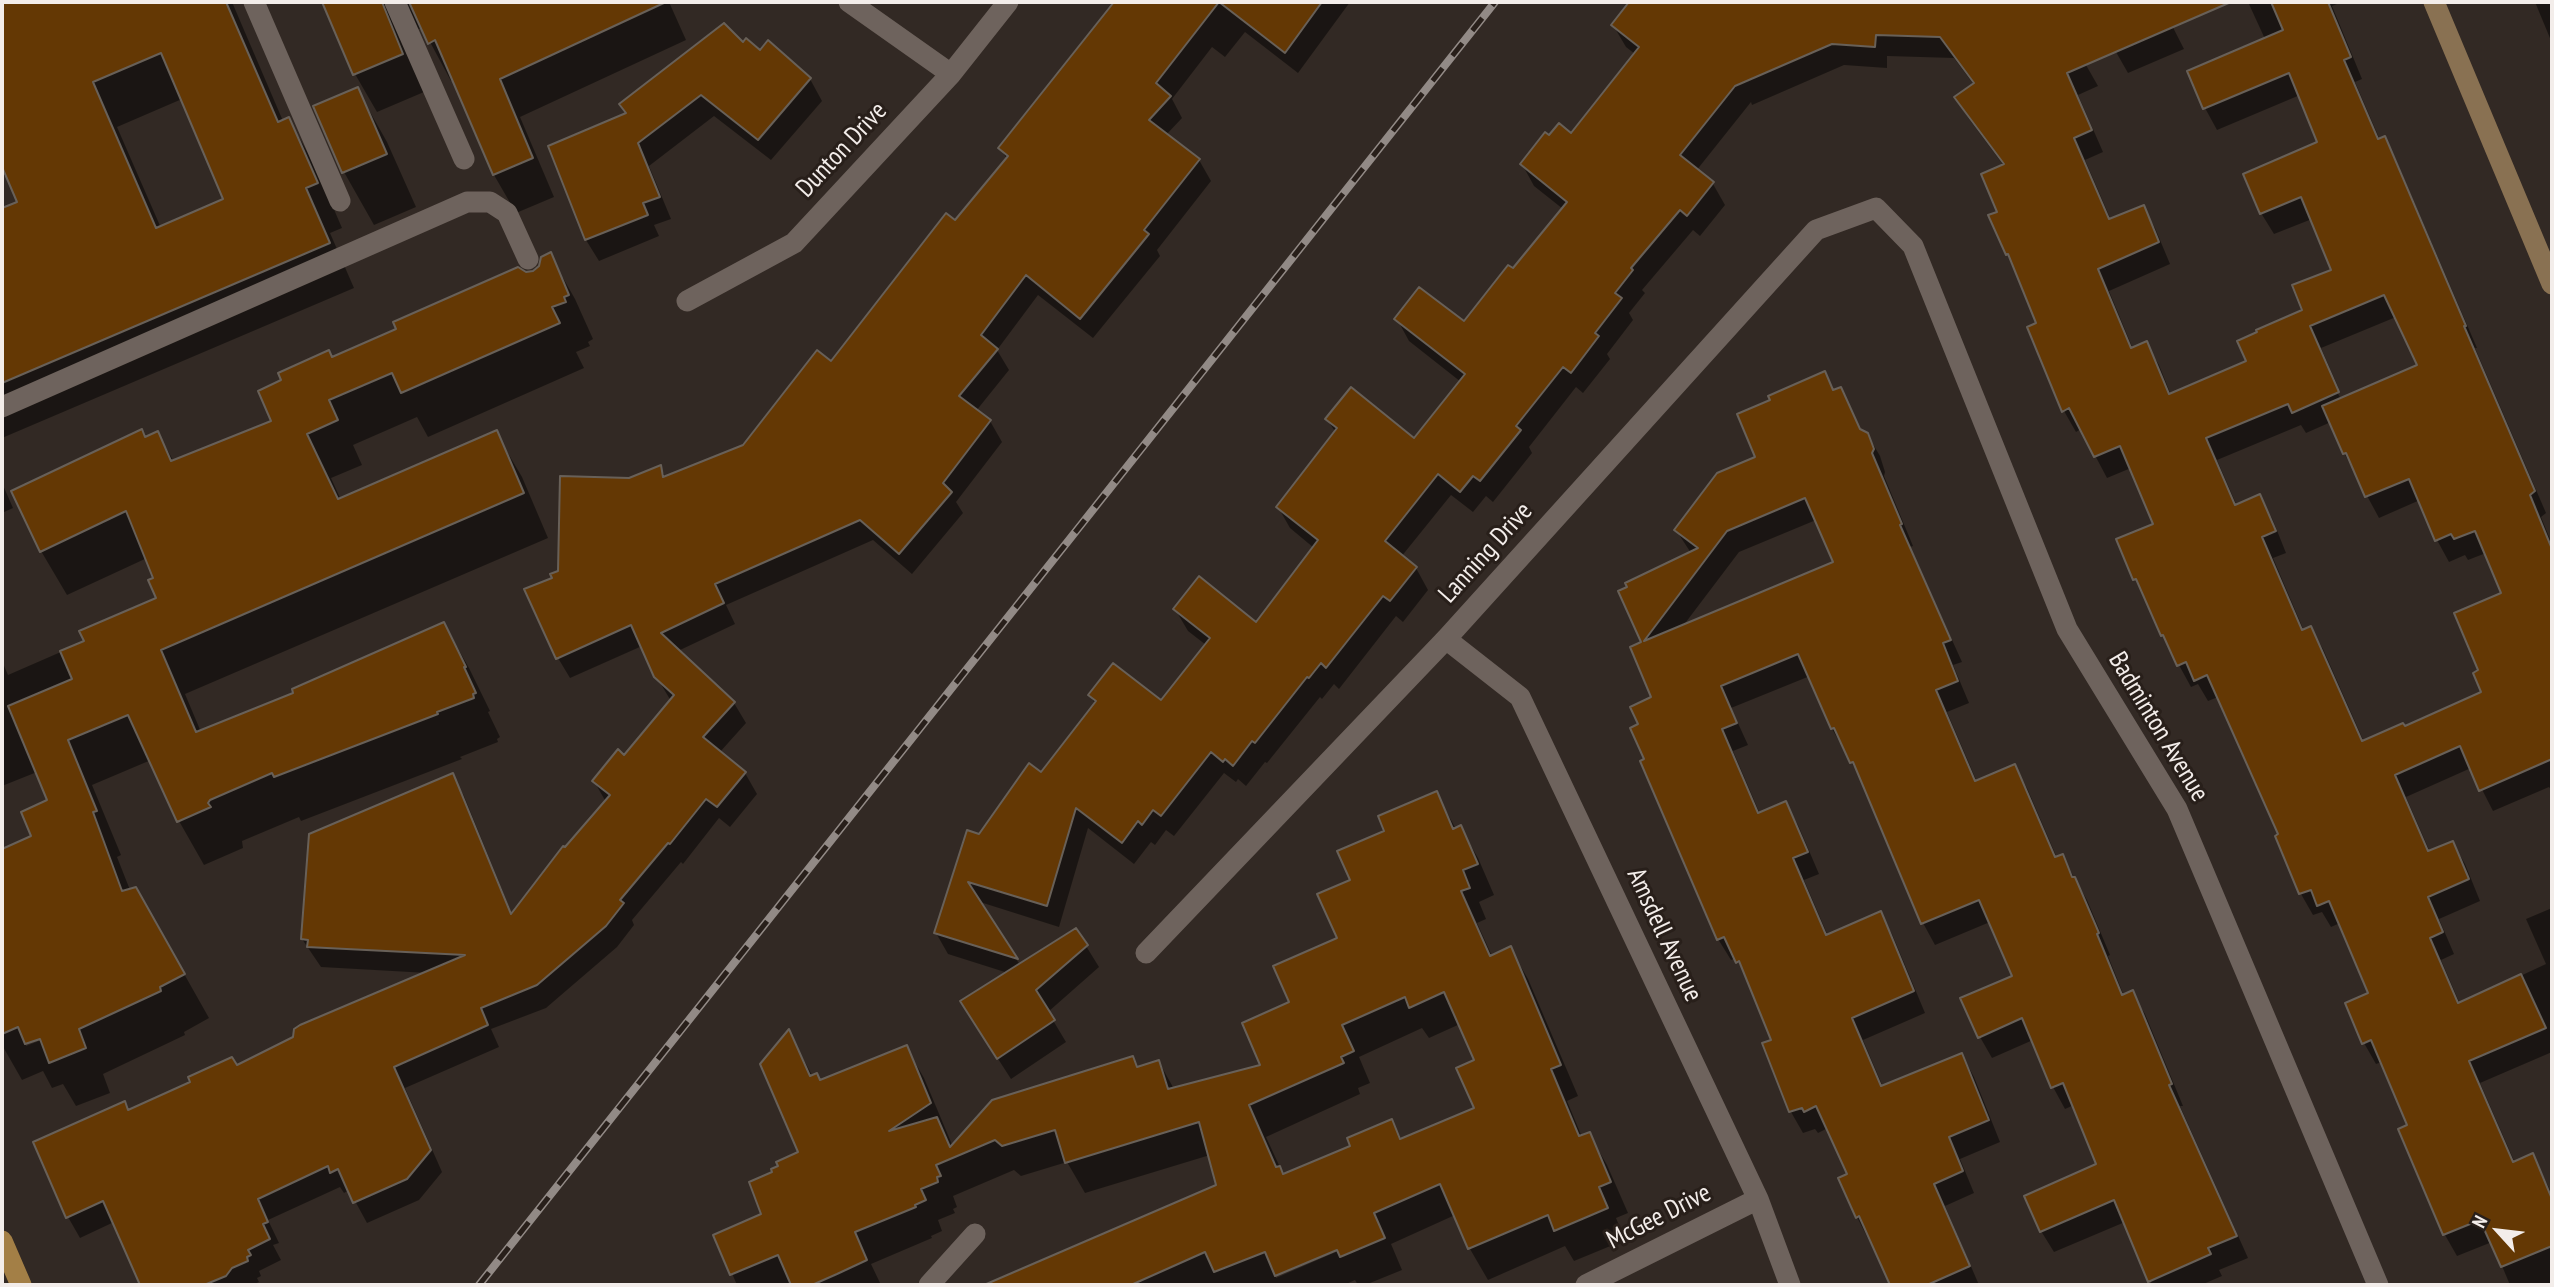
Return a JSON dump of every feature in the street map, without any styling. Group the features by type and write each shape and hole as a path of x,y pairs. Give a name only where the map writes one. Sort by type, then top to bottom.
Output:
{"main road":[{"path":"2,1241 21,1285"}],"street":[{"path":"254,2 340,201"},
{"path":"395,2 464,159"},
{"path":"849,2 951,74"},
{"name":"Dunton Drive","path":"687,301 794,243 951,74 1008,2"},
{"path":"2434,2 2552,284"},
{"path":"2,407 467,202 490,202 507,213 527,258"},
{"name":"Lanning Drive","path":"1146,953 1446,639 1816,230 1876,208"},
{"name":"Badminton Avenue","path":"1876,208 1913,246 2067,629 2178,809 2378,1285"},
{"name":"Amsdell Avenue","path":"1446,639 1520,696 1758,1199 1790,1285"},
{"name":"McGee Drive","path":"1586,1285 1758,1199"},
{"path":"929,1285 975,1234"}],"building":[{"path":"2,2 226,2 278,122 289,117 318,183 306,188 330,243 2,383 2,208 17,202 2,167","holes":["161,53 223,199 156,228 93,82"]},
{"path":"322,2 382,2 403,54 353,75"},
{"path":"409,2 666,2 500,79 533,158 493,175 435,40 428,44"},
{"path":"1114,2 1219,2 1156,83 1171,96 1149,120 1200,159 1144,230 1149,234 1080,319 1026,275 981,335 998,349 959,396 991,420 943,483 952,492 899,554 860,520 715,584 724,603 661,633 735,702 703,737 746,772 717,807 706,799 620,900 624,903 606,926 537,985 481,1008 488,1025 394,1067 431,1150 407,1179 353,1203 338,1169 330,1173 328,1166 258,1199 268,1222 263,1224 270,1239 248,1250 251,1255 247,1257 248,1261 232,1268 226,1276 204,1285 140,1285 103,1201 66,1218 33,1142 125,1101 128,1110 190,1082 188,1077 232,1057 237,1065 293,1037 294,1029 300,1025 465,955 307,947 308,940 301,939 309,834 453,773 511,914 563,846 565,847 610,795 592,781 618,749 624,755 674,695 654,677 631,625 556,659 524,589 552,578 550,574 558,571 560,476 629,478 661,465 663,477 743,445 817,350 831,361 946,213 955,220 1008,156 998,148"},
{"path":"1219,2 1322,2 1285,53"},
{"path":"1629,2 2231,2 2067,73 2092,130 2074,138 2109,219 2144,205 2159,242 2098,269 2131,348 2147,341 2169,394 2246,361 2237,341 2302,310 2292,285 2331,270 2301,197 2260,214 2243,174 2317,142 2289,73 2203,109 2187,71 2283,30 2271,2 2328,2 2351,57 2344,60 2378,139 2385,136 2466,326 2535,491 2530,495 2552,549 2552,759 2479,791 2460,746 2395,775 2428,851 2453,841 2469,879 2428,897 2443,932 2430,938 2458,1003 2521,974 2546,1028 2469,1061 2513,1162 2533,1153 2552,1199 2552,1246 2501,1267 2480,1220 2443,1235 2398,1129 2407,1125 2371,1040 2362,1044 2345,1003 2368,993 2329,901 2317,906 2311,890 2299,894 2275,836 2278,834 2207,675 2194,681 2186,662 2177,666 2136,579 2133,580 2116,539 2153,524 2120,446 2094,457 2069,408 2062,412 2027,327 2036,323 2008,254 2006,255 1988,215 1997,212 1981,174 2004,164 1954,97 1974,83 1940,37 1876,35 1875,47 1832,44 1735,86 1680,155 1714,182 1687,216 1680,210 1631,268 1633,270 1615,293 1622,298 1595,333 1599,336 1571,373 1563,367 1516,426 1521,430 1480,481 1473,476 1460,492 1438,474 1385,541 1417,567 1390,601 1383,596 1326,668 1321,663 1309,678 1307,677 1255,743 1252,741 1233,766 1211,752 1161,816 1153,810 1142,825 1138,821 1122,843 1076,808 1047,906 968,882 1018,959 934,933 967,830 979,834 1029,763 1041,772 1096,701 1088,695 1113,663 1161,700 1210,638 1173,609 1199,576 1256,622 1318,540 1276,507 1337,428 1325,419 1351,387 1414,438 1465,374 1394,319 1419,287 1464,321 1508,265 1513,268 1567,202 1520,164 1545,132 1549,135 1559,123 1571,133 1639,47 1611,25","holes":["2384,295 2417,365 2322,406 2365,497 2409,479 2435,541 2451,534 2454,539 2475,531 2501,593 2454,613 2478,670 2473,673 2481,692 2405,726 2403,723 2362,741 2311,626 2302,630 2262,537 2276,531 2260,494 2235,505 2206,438 2288,404 2292,413 2339,392 2310,326"]},
{"path":"724,23 743,42 746,38 760,50 768,40 811,78 758,140 701,95 638,143 660,197 643,203 648,215 585,240 548,146 626,113 619,104"},
{"path":"358,87 387,154 342,173 313,106"},
{"path":"551,252 569,295 564,297 566,302 552,307 560,323 401,393 392,373 329,400 338,420 307,434 338,499 497,430 524,493 161,650 196,732 293,693 292,689 444,622 466,667 476,693 473,694 474,698 274,777 272,773 210,800 208,803 211,807 177,822 128,715 68,740 97,811 93,812 122,891 136,887 185,974 160,987 161,991 79,1029 86,1048 49,1063 40,1039 25,1044 18,1027 2,1034 2,849 31,836 21,812 47,800 8,706 72,679 60,651 84,641 79,631 156,598 148,580 153,578 126,511 40,552 11,491 142,429 145,437 158,431 171,461 271,421 258,391 281,380 278,373 329,350 332,357 396,329 393,322 518,267 526,272 533,271 539,266 541,257"},
{"path":"1825,371 1833,390 1841,387 1860,429 1868,433 1874,449 1872,453 1902,524 1900,525 1951,640 1943,643 1958,681 1936,690 1975,781 2015,764 2055,857 2063,854 2072,877 2075,877 2122,995 2133,990 2172,1084 2169,1085 2237,1236 2208,1248 2211,1254 2148,1282 2114,1200 2040,1232 2024,1196 2096,1164 2063,1083 2051,1088 2022,1018 1978,1038 1960,998 2012,976 1979,900 1921,924 1853,762 1850,763 1834,728 1831,729 1798,654 1721,686 1737,723 1722,729 1758,813 1786,801 1808,852 1793,858 1826,935 1881,911 1914,991 1852,1018 1881,1086 1962,1053 1989,1120 1949,1137 1963,1171 1934,1184 1970,1266 1927,1285 1890,1285 1859,1216 1856,1218 1838,1178 1847,1174 1816,1106 1804,1112 1802,1108 1789,1112 1762,1043 1771,1040 1739,961 1736,963 1724,937 1717,940 1640,761 1644,759 1630,728 1638,724 1630,707 1651,697 1630,647 1641,642 1618,591 1627,587 1625,583 1698,548 1674,530 1717,473 1755,457 1737,414 1770,400 1768,396","holes":["1805,498 1833,562 1644,641 1727,531"]},
{"path":"1437,791 1453,829 1461,825 1478,864 1463,870 1470,888 1461,891 1490,956 1511,946 1561,1065 1551,1069 1579,1136 1590,1132 1611,1182 1599,1187 1608,1208 1554,1231 1548,1215 1468,1249 1440,1184 1374,1213 1385,1238 1340,1257 1337,1250 1275,1276 1265,1252 1214,1272 1205,1252 1131,1285 984,1285 1216,1185 1199,1122 1065,1163 1055,1130 1002,1146 995,1140 936,1165 941,1176 937,1177 938,1182 921,1189 926,1200 915,1205 916,1207 855,1232 867,1260 837,1274 812,1285 791,1285 778,1255 730,1275 713,1235 761,1214 749,1182 772,1172 771,1169 778,1166 776,1162 798,1152 760,1064 789,1029 810,1076 817,1073 820,1080 907,1045 931,1103 889,1131 937,1117 950,1147 992,1100 1133,1056 1137,1067 1159,1060 1168,1089 1260,1065 1242,1023 1289,1002 1273,966 1337,938 1317,894 1350,880 1337,851 1384,831 1378,816","holes":["1444,992 1474,1060 1456,1068 1474,1108 1400,1139 1392,1119 1347,1138 1350,1146 1283,1174 1280,1166 1276,1167 1249,1105 1344,1063 1341,1057 1354,1051 1342,1025 1405,997 1409,1008"]},
{"path":"1076,928 1088,945 1036,990 1055,1020 997,1059 960,1001"}],"railway":[{"path":"479,1285 1495,2"}]}
